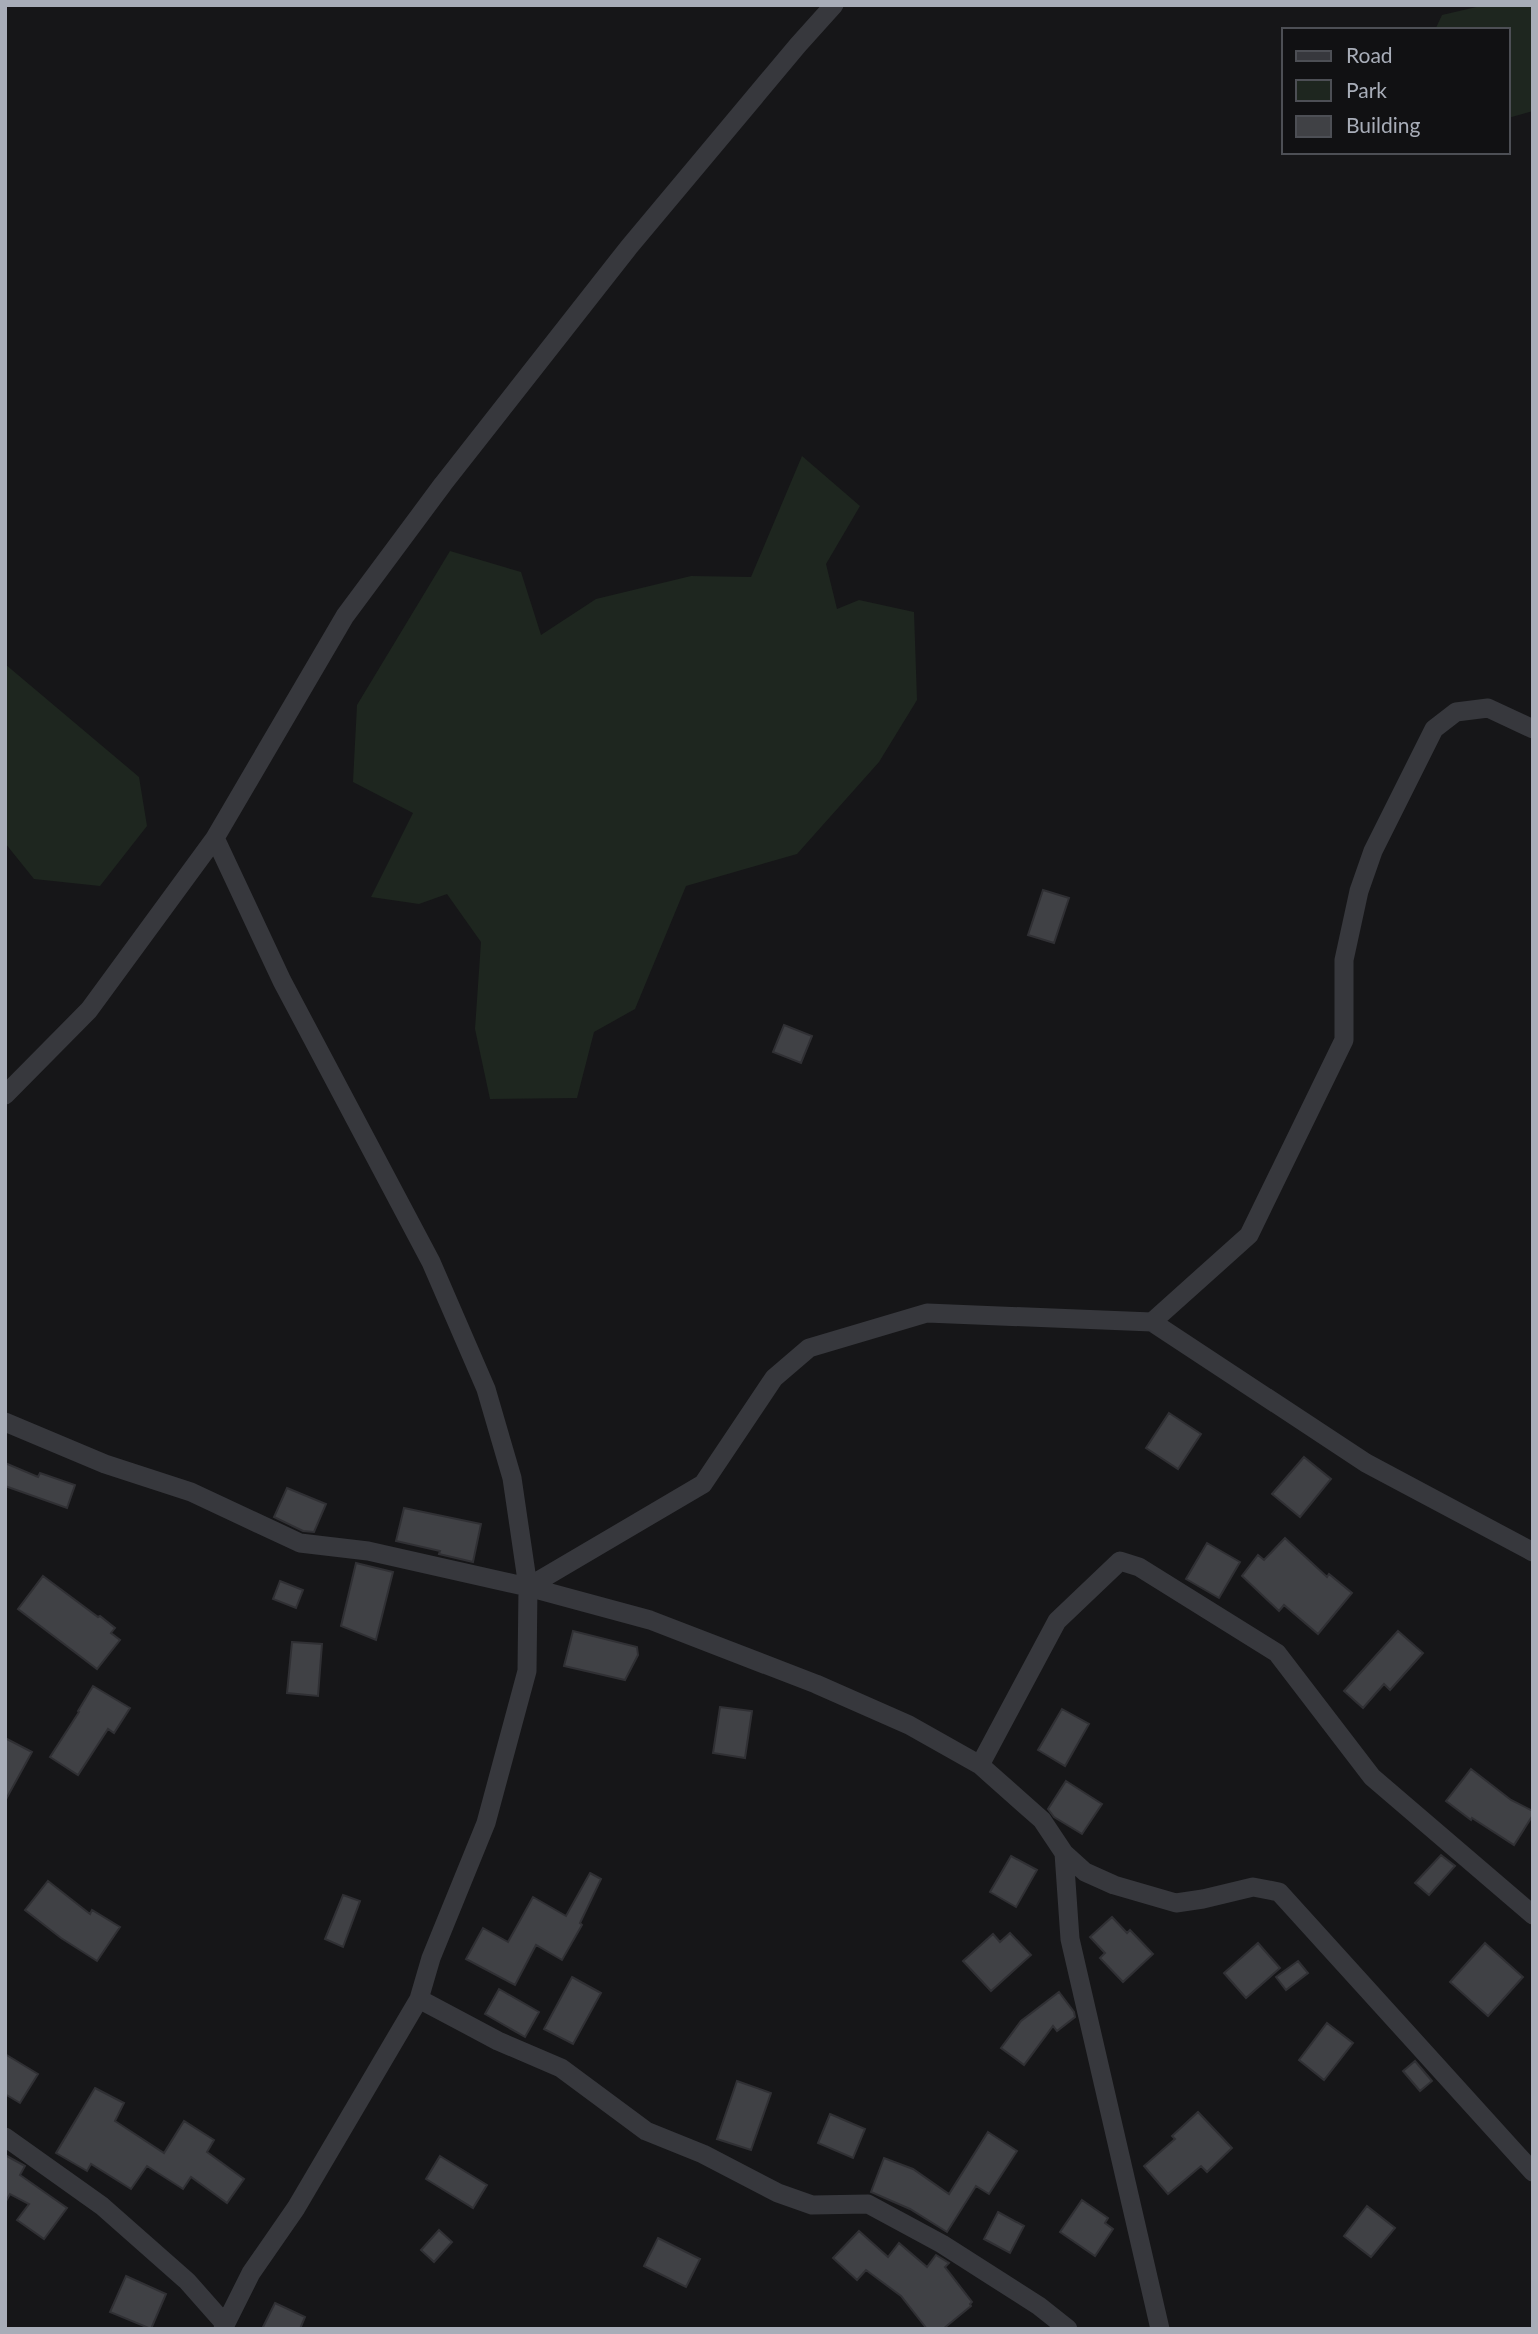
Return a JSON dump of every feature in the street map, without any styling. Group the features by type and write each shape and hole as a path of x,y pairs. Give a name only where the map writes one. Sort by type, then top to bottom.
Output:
{"street":[{"path":"5,1095 89,1010 215,838 345,616 443,484 629,247 834,5"},
{"path":"1152,1322 1249,1235 1344,1040 1344,960 1359,891 1373,851 1434,729 1456,712 1488,708 1533,729"},
{"path":"5,2137 103,2206 187,2281 224,2326 251,2273 296,2208 419,1999 431,1958 486,1823 527,1671 528,1587 512,1478 486,1389 431,1262 282,981 215,838"},
{"path":"528,1587 703,1484 774,1378 809,1348 927,1313 1152,1322 1366,1463 1533,1552"},
{"path":"5,1422 105,1464 191,1492 300,1543 368,1550 528,1587 650,1620 816,1684 909,1725 980,1765 1042,1820 1063,1853 1085,1872 1114,1885 1175,1903 1253,1887 1279,1892 1533,2172"},
{"path":"980,1765 1058,1621 1121,1561 1139,1567 1277,1653 1372,1777 1533,1915"},
{"path":"1063,1853 1070,1939 1160,2329"},
{"path":"419,1999 498,2041 561,2068 646,2131 703,2154 778,2193 813,2205 868,2204 942,2244 1039,2306 1068,2329"}],"green space":[{"path":"1485,5 1533,5 1533,111 1510,117 1510,28 1436,28 1442,15"},
{"path":"802,456 860,506 826,564 837,609 859,600 914,612 917,700 879,762 797,854 686,886 635,1009 594,1032 577,1098 490,1099 475,1029 481,942 447,894 419,904 371,897 413,813 353,782 357,705 450,551 521,572 541,635 596,599 691,576 751,577"},
{"path":"5,664 139,777 147,826 100,886 34,879 5,843"}],"building":[{"path":"1043,890 1069,898 1054,943 1028,935"},
{"path":"784,1025 812,1036 801,1063 773,1052"},
{"path":"1169,1413 1201,1434 1178,1469 1146,1448"},
{"path":"1304,1457 1331,1479 1300,1517 1272,1494"},
{"path":"5,1463 38,1477 40,1473 75,1485 67,1508 5,1486"},
{"path":"287,1488 326,1504 314,1532 303,1531 274,1517"},
{"path":"404,1508 481,1524 473,1562 396,1541"},
{"path":"1285,1538 1327,1577 1329,1574 1352,1593 1318,1634 1284,1605 1279,1611 1242,1576 1258,1555 1264,1560"},
{"path":"1207,1543 1240,1562 1219,1598 1186,1579"},
{"path":"356,1563 393,1572 376,1640 341,1626"},
{"path":"43,1576 115,1628 111,1633 120,1640 97,1669 18,1609"},
{"path":"280,1581 303,1590 296,1608 273,1599"},
{"path":"573,1631 637,1647 638,1655 625,1680 564,1666"},
{"path":"1398,1631 1423,1653 1390,1690 1384,1684 1363,1708 1344,1691"},
{"path":"292,1642 322,1644 318,1696 287,1693"},
{"path":"93,1686 130,1708 114,1733 108,1729 78,1775 50,1757"},
{"path":"720,1707 752,1711 745,1758 713,1753"},
{"path":"1062,1709 1089,1724 1065,1766 1038,1750"},
{"path":"5,1738 32,1752 5,1801"},
{"path":"1471,1769 1511,1800 1533,1811 1514,1845 1472,1818 1471,1820 1446,1801"},
{"path":"1066,1781 1102,1804 1082,1834 1054,1817 1048,1809"},
{"path":"1441,1855 1455,1866 1429,1895 1415,1883"},
{"path":"1011,1856 1037,1870 1016,1907 990,1892"},
{"path":"590,1873 601,1879 580,1923 582,1925 562,1960 536,1945 515,1985 466,1959 483,1928 508,1942 533,1897 566,1916"},
{"path":"48,1881 90,1914 92,1910 120,1927 97,1961 25,1910"},
{"path":"343,1895 360,1901 343,1947 325,1939"},
{"path":"1112,1917 1127,1933 1130,1930 1153,1954 1123,1982 1100,1958 1105,1953 1090,1937"},
{"path":"1010,1933 1031,1955 991,1991 963,1961 993,1934 1000,1942"},
{"path":"1258,1943 1280,1968 1246,1998 1224,1973"},
{"path":"1485,1943 1523,1977 1488,2016 1450,1982"},
{"path":"1298,1961 1308,1973 1286,1990 1276,1977"},
{"path":"572,1977 601,1993 573,2044 544,2029"},
{"path":"499,1989 539,2012 525,2037 485,2014"},
{"path":"1059,1992 1075,2017 1057,2031 1053,2026 1024,2065 1001,2048 1021,2021"},
{"path":"1327,2023 1353,2043 1324,2080 1299,2060"},
{"path":"5,2054 38,2074 20,2103 5,2094"},
{"path":"1415,2061 1432,2081 1420,2091 1403,2071"},
{"path":"737,2081 771,2093 751,2150 717,2139"},
{"path":"95,2088 124,2103 115,2121 164,2153 184,2121 214,2140 207,2152 244,2179 227,2203 191,2177 183,2189 147,2166 131,2189 91,2164 87,2171 56,2153"},
{"path":"1198,2112 1232,2148 1207,2172 1201,2166 1168,2194 1144,2166 1175,2139 1172,2136"},
{"path":"830,2114 865,2129 853,2158 818,2143"},
{"path":"988,2132 1017,2151 989,2194 976,2186 947,2232 910,2209 871,2192 884,2158 913,2169 949,2194"},
{"path":"5,2155 25,2166 20,2175 67,2208 44,2239 17,2220 29,2204 10,2194 5,2203"},
{"path":"440,2156 487,2185 473,2208 426,2179"},
{"path":"1082,2200 1108,2218 1105,2223 1113,2229 1095,2256 1060,2232"},
{"path":"1367,2206 1395,2228 1371,2257 1344,2236"},
{"path":"998,2212 1024,2226 1010,2253 984,2239"},
{"path":"439,2230 452,2242 434,2262 421,2250"},
{"path":"859,2231 888,2257 899,2243 927,2267 936,2255 949,2263 945,2267 972,2302 971,2306 943,2329 927,2329 901,2296 866,2270 857,2280 833,2258"},
{"path":"658,2238 700,2259 686,2287 644,2266"},
{"path":"126,2276 166,2294 151,2329 110,2312"},
{"path":"275,2303 305,2317 300,2329 262,2329"}]}
